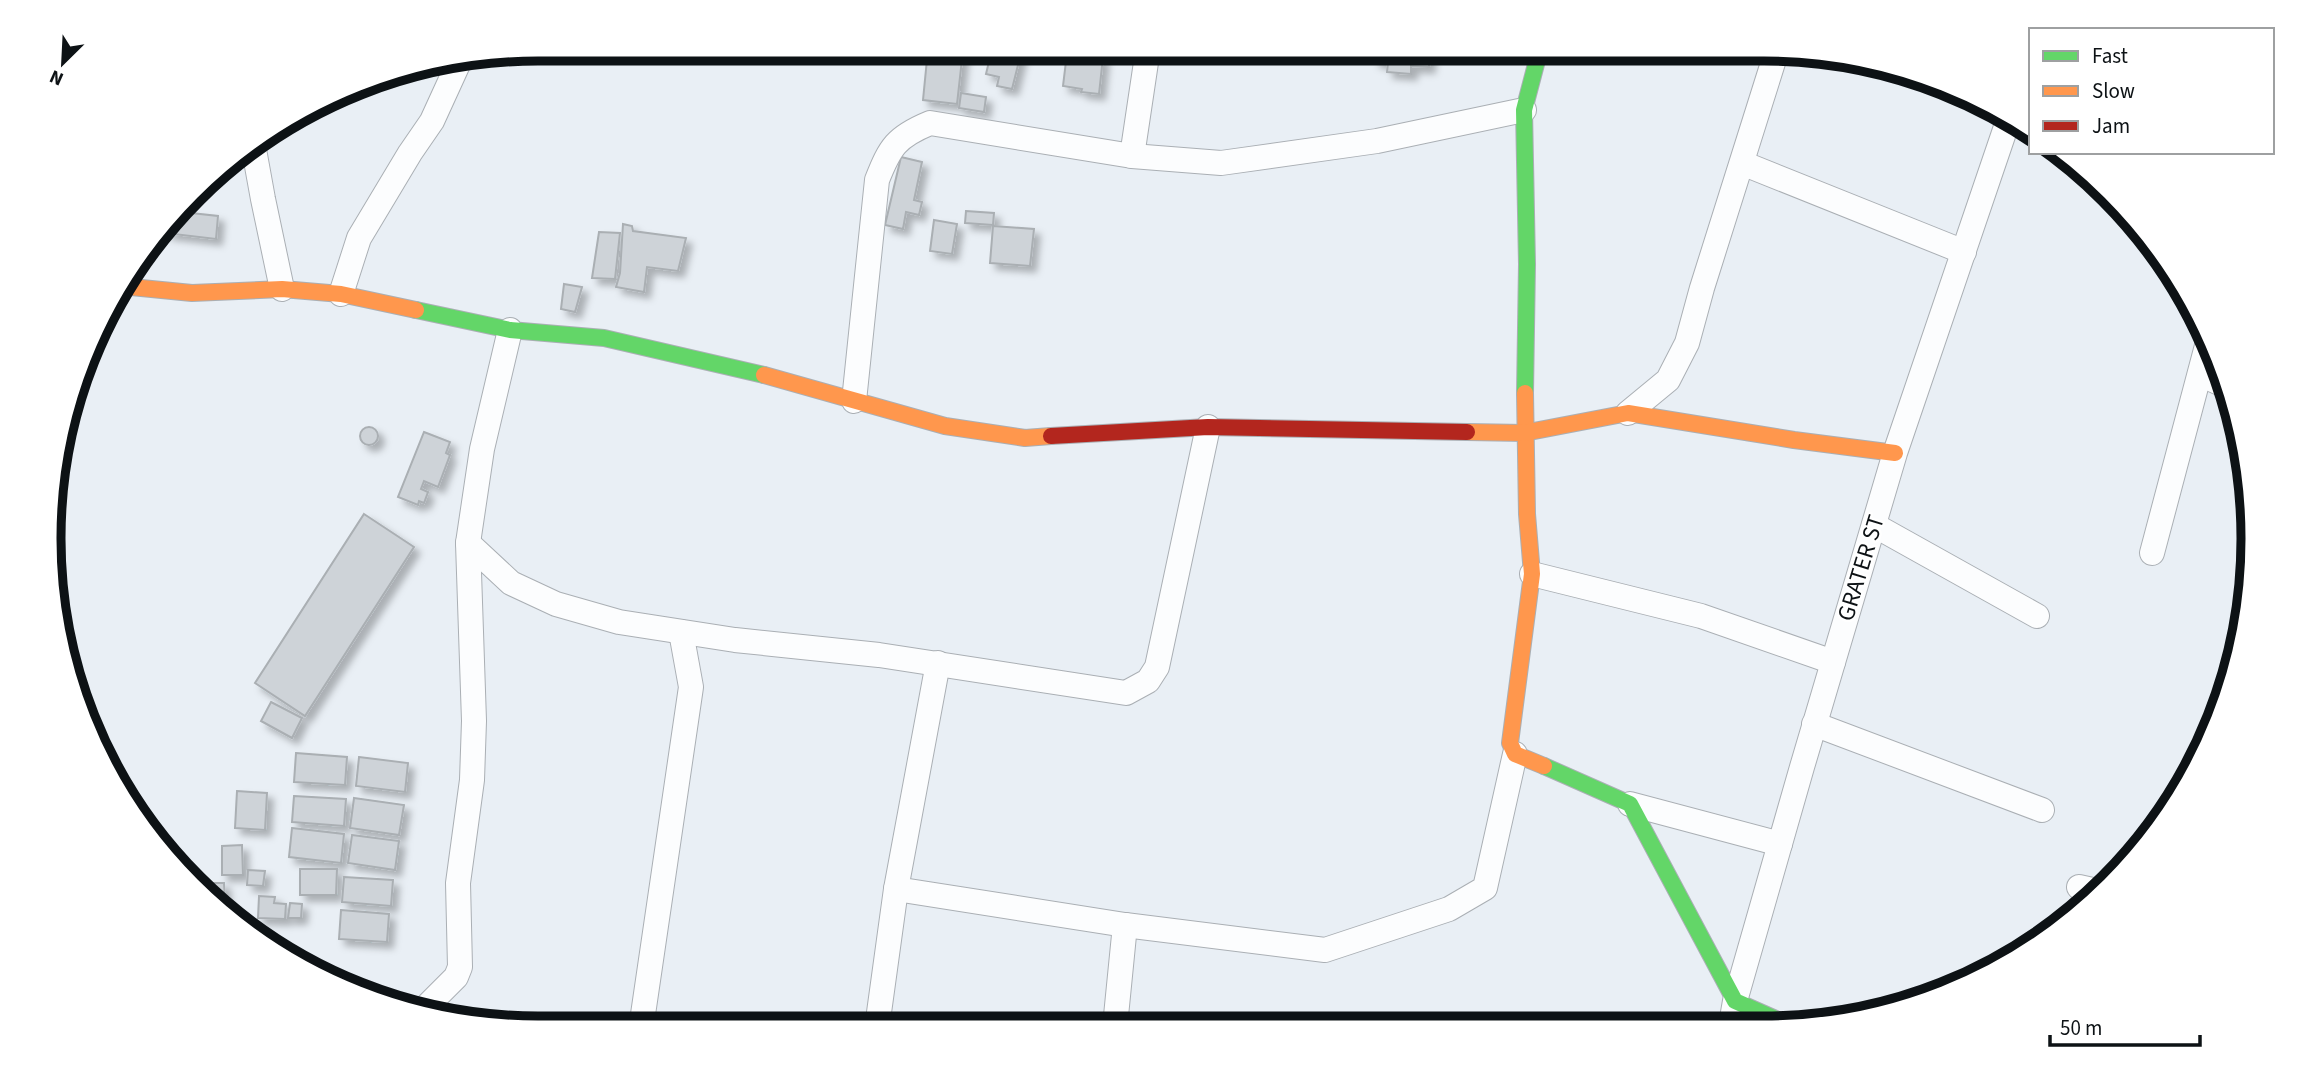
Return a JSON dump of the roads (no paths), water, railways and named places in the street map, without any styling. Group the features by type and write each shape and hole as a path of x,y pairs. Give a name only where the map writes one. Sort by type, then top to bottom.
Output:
{"street":[{"path":"1132,156 1146,61"},
{"path":"896,889 1125,925 1325,950 1449,909 1485,888 1515,754 1510,743 1532,574 1524,433 1527,264 1524,110 1537,61"},
{"path":"1628,412 1668,380 1687,343 1773,61"},
{"path":"341,293 359,238 432,121 456,68"},
{"path":"854,401 877,180 888,152 909,132 930,123 1132,156 1221,163 1377,141 1524,110"},
{"name":"GRATER ST","path":"1733,1012 1814,724 1895,453 2006,127"},
{"path":"255,155 282,289"},
{"path":"1742,163 1964,252"},
{"path":"133,287 192,293 282,289 341,293 510,330 604,338 746,370 945,426 1026,438 1208,427 1524,433 1628,412 1895,453"},
{"path":"430,1003 456,976 460,967 458,883 471,780 474,721 468,544 482,449 510,330"},
{"path":"2152,554 2204,357"},
{"path":"2200,374 2213,380"},
{"path":"468,544 511,583 556,604 619,622 735,640 939,663 1126,693 1148,681 1157,667 1208,427"},
{"path":"1874,525 2037,616"},
{"path":"1532,574 1701,616 1833,662"},
{"path":"643,1016 691,687 681,632"},
{"path":"879,1016 896,889 939,663"},
{"path":"1814,724 2042,810"},
{"path":"1515,754 1630,804 1780,844"},
{"path":"1630,804 1716,968 1733,1012 1751,1016"},
{"path":"1116,1016 1125,925"}]}
